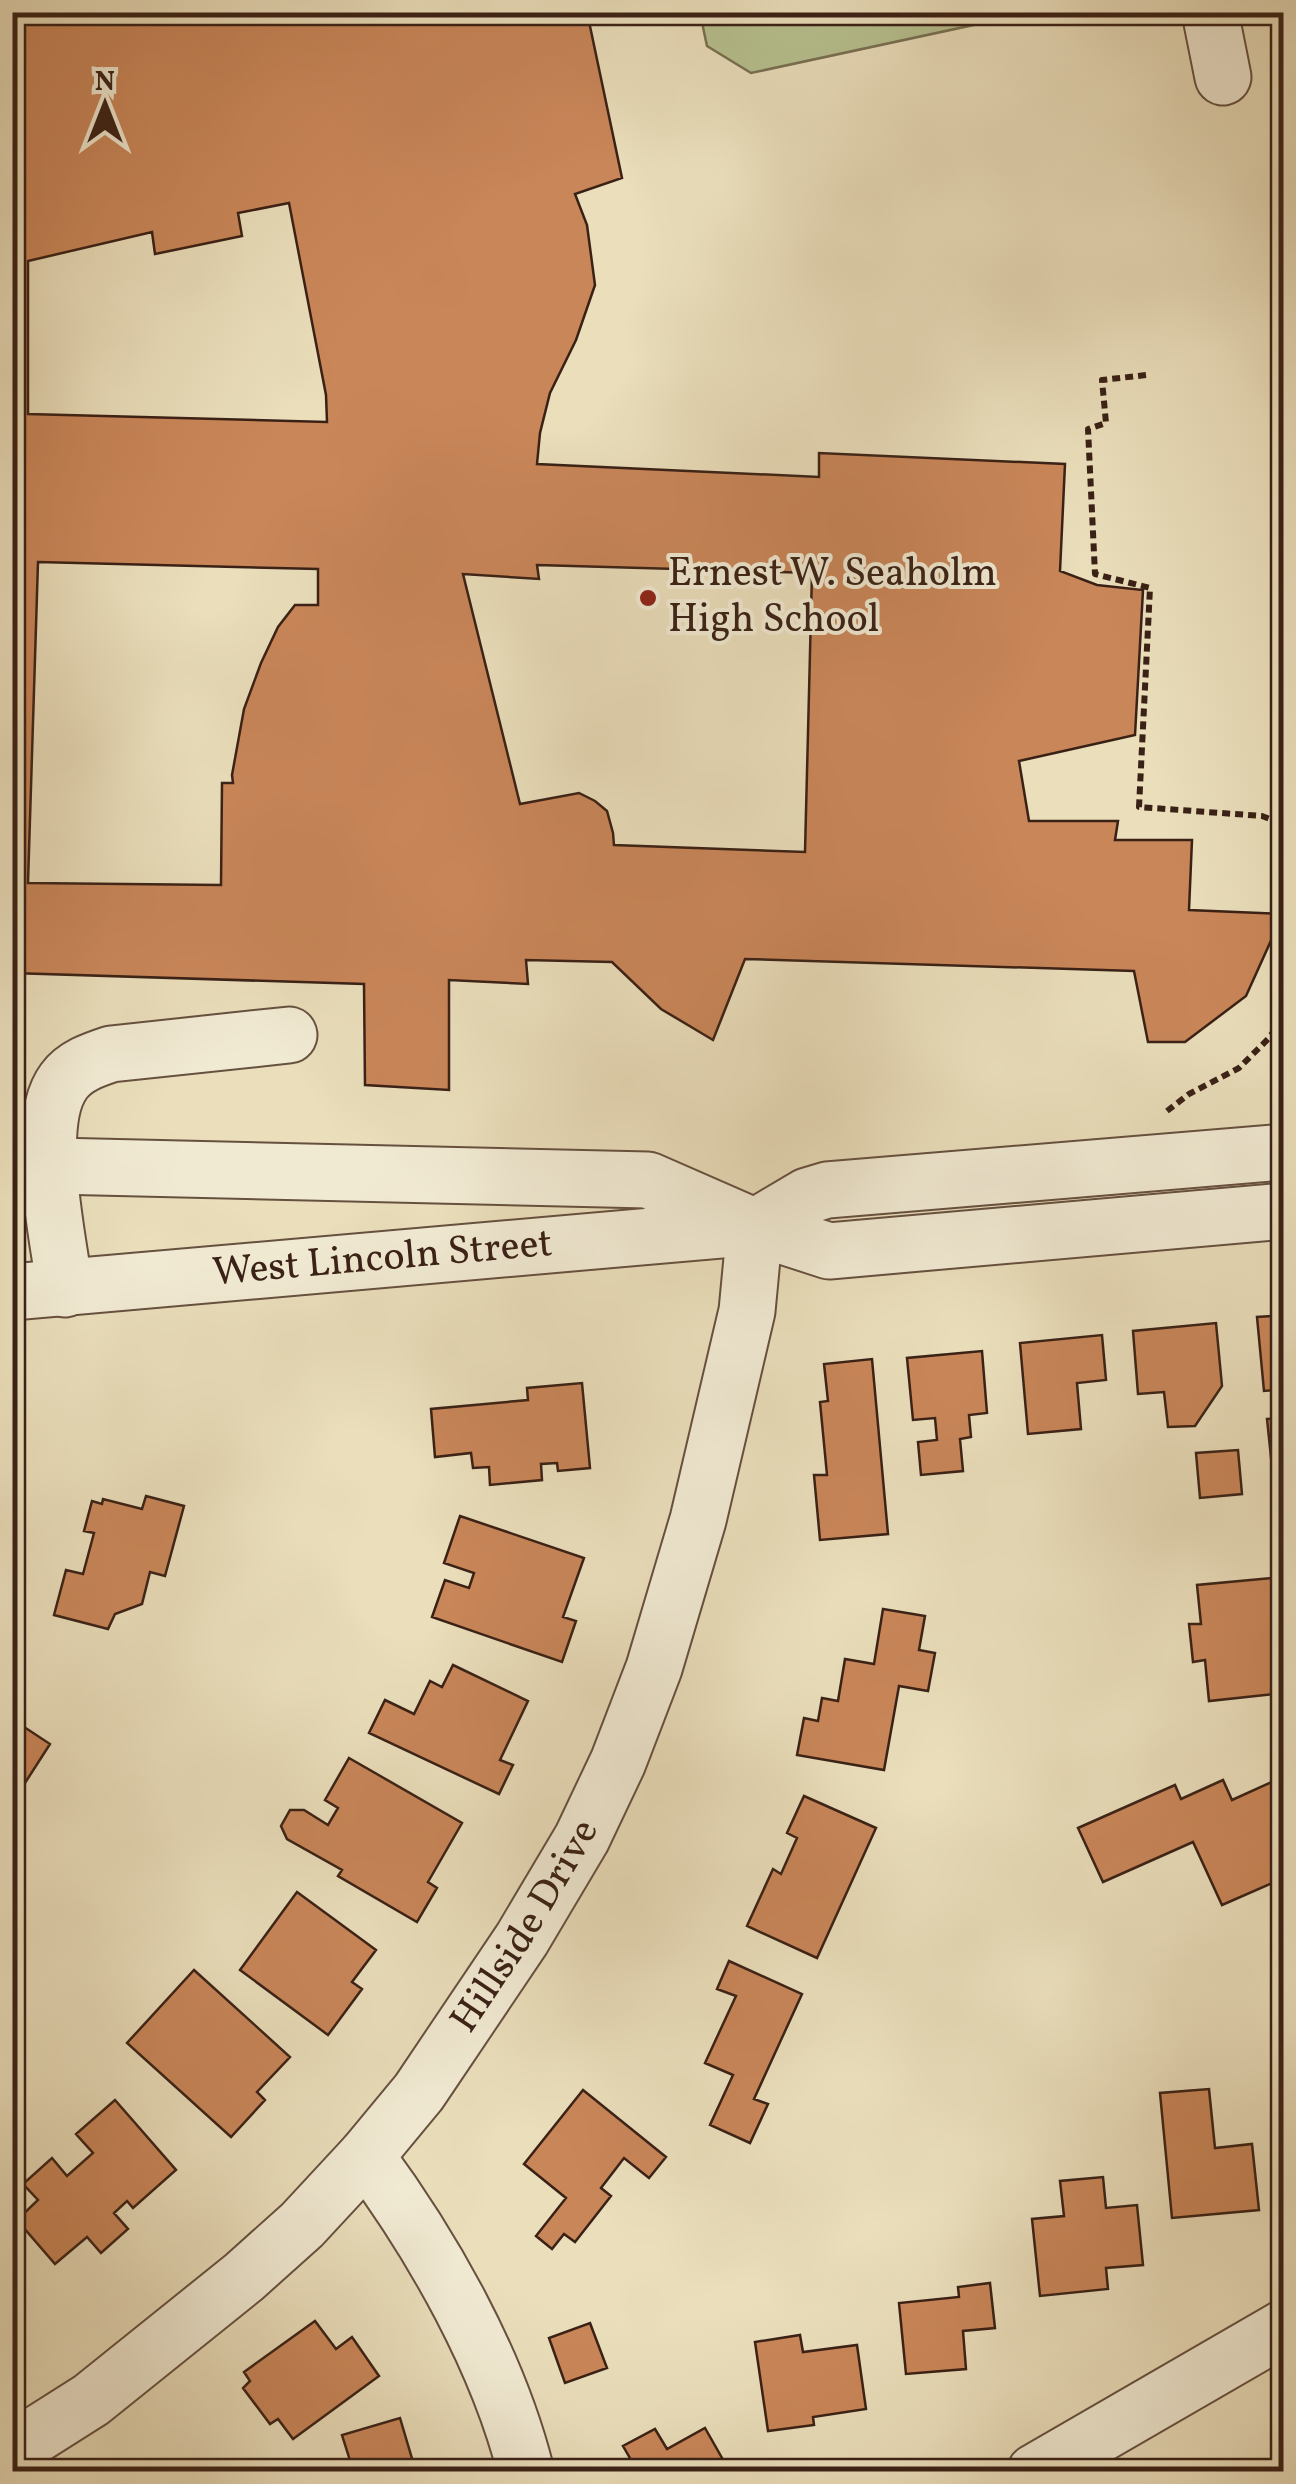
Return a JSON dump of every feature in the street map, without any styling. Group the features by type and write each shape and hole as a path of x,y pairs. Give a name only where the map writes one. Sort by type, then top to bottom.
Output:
{"street":[{"path":"1210,12 1223,77"},
{"path":"39,1290 31,1166 50,1110 62,1083 73,1071 110,1054 288,1034"},
{"name":"West Lincoln Street","path":"756,1228 807,1196 826,1190 1284,1152"},
{"path":"31,1166 648,1180 756,1228"},
{"name":"West Lincoln Street","path":"39,1290 756,1228 829,1251 1284,1211"},
{"name":"Hillside Drive","path":"12,2450 91,2400 244,2278 366,2156 419,2092 493,1984 582,1838 618,1762 654,1668 698,1520 747,1312 756,1228"},
{"path":"366,2156 419,2234 469,2325 505,2406 526,2472"},
{"path":"1035,2472 1284,2328"}],"path":[{"path":"1146,375 1102,380 1106,423 1088,429 1095,574 1150,588 1139,806 1262,816 1284,827"},
{"path":"1158,1118 1190,1094 1239,1068 1284,1018"}],"green space":[{"path":"700,12 1029,13 751,73 707,46"}],"building":[{"path":"12,12 587,12 622,178 575,194 587,225 595,285 576,340 550,393 537,464 819,477 819,453 1065,464 1060,571 1097,585 1143,590 1135,735 1019,761 1029,821 1118,821 1115,840 1192,840 1189,910 1283,914 1246,996 1185,1042 1148,1042 1134,971 745,959 713,1040 661,1009 612,962 526,960 528,984 449,980 449,1090 365,1085 364,984 12,973","holes":["289,203 326,395 327,422 28,414 28,261 152,232 155,254 242,236 238,213","38,562 318,569 318,605 295,605 278,627 244,709 233,783 222,783 221,885 28,883","537,565 812,573 805,852 614,845 607,811 579,793 520,804 463,574 539,579"]},
{"path":"1284,1315 1284,1389 1264,1391 1257,1317"},
{"path":"1216,1323 1222,1386 1195,1426 1168,1427 1164,1392 1138,1394 1133,1331"},
{"path":"1102,1335 1106,1380 1077,1383 1081,1429 1028,1434 1020,1343"},
{"path":"982,1351 987,1413 969,1415 971,1437 960,1439 963,1471 921,1475 918,1442 937,1440 935,1418 913,1420 907,1358"},
{"path":"872,1359 888,1534 820,1540 814,1475 827,1475 820,1402 828,1401 824,1364"},
{"path":"582,1383 590,1468 558,1471 557,1463 541,1464 542,1480 490,1485 489,1467 473,1468 471,1453 435,1457 431,1409 528,1400 527,1388"},
{"path":"1284,1418 1284,1467 1272,1467 1267,1419"},
{"path":"1238,1450 1242,1494 1200,1498 1196,1453"},
{"path":"146,1496 184,1506 165,1576 150,1572 142,1604 115,1614 108,1629 54,1615 66,1570 83,1574 94,1533 84,1531 92,1501 102,1504 103,1499 142,1509"},
{"path":"460,1516 584,1558 563,1617 576,1621 562,1662 432,1617 445,1580 469,1588 474,1573 444,1563"},
{"path":"1284,1577 1284,1693 1209,1701 1205,1660 1193,1662 1189,1624 1201,1624 1197,1585"},
{"path":"883,1609 925,1616 919,1650 935,1653 928,1691 899,1686 884,1770 797,1755 804,1718 818,1721 822,1698 838,1701 845,1659 874,1664"},
{"path":"453,1665 528,1701 500,1760 513,1765 499,1794 369,1733 385,1700 414,1714 430,1681 442,1687"},
{"path":"12,1719 50,1744 16,1797 12,1794"},
{"path":"349,1758 462,1823 428,1882 437,1888 417,1922 338,1876 342,1870 287,1839 281,1826 290,1810 304,1810 328,1825 338,1808 325,1800"},
{"path":"1283,1777 1284,1878 1222,1905 1193,1842 1103,1882 1078,1828 1175,1785 1181,1799 1223,1780 1232,1800"},
{"path":"804,1796 876,1828 817,1958 747,1926 773,1869 781,1874 797,1838 787,1833"},
{"path":"297,1892 376,1950 352,1982 362,1989 328,2035 240,1970"},
{"path":"729,1961 802,1994 754,2099 768,2104 750,2143 710,2125 733,2075 705,2063 736,1996 717,1989"},
{"path":"194,1970 290,2057 257,2092 265,2100 231,2137 127,2043"},
{"path":"1209,2089 1215,2148 1252,2144 1259,2210 1172,2218 1160,2093"},
{"path":"583,2090 666,2157 649,2178 624,2158 601,2188 611,2196 575,2242 564,2234 552,2249 536,2236 566,2198 524,2164"},
{"path":"115,2100 176,2170 133,2208 127,2201 114,2213 128,2229 101,2253 87,2237 55,2264 17,2220 38,2200 23,2184 52,2158 67,2176 93,2153 76,2134"},
{"path":"1103,2177 1106,2208 1137,2205 1143,2265 1106,2268 1108,2289 1040,2296 1032,2219 1064,2216 1060,2181"},
{"path":"990,2283 995,2328 963,2331 966,2369 906,2374 899,2303 959,2297 958,2287"},
{"path":"315,2321 336,2349 352,2337 379,2376 293,2439 278,2419 270,2424 243,2388 250,2381 244,2372"},
{"path":"590,2323 607,2368 565,2383 549,2338"},
{"path":"800,2335 803,2352 857,2345 866,2409 813,2417 814,2425 768,2431 755,2342"},
{"path":"400,2418 416,2472 349,2472 353,2470 342,2435"},
{"path":"705,2428 730,2472 638,2472 623,2446 655,2429 667,2449"}],"place":[{"name":"Ernest W. Seaholm High School","path":"648,598"}]}
